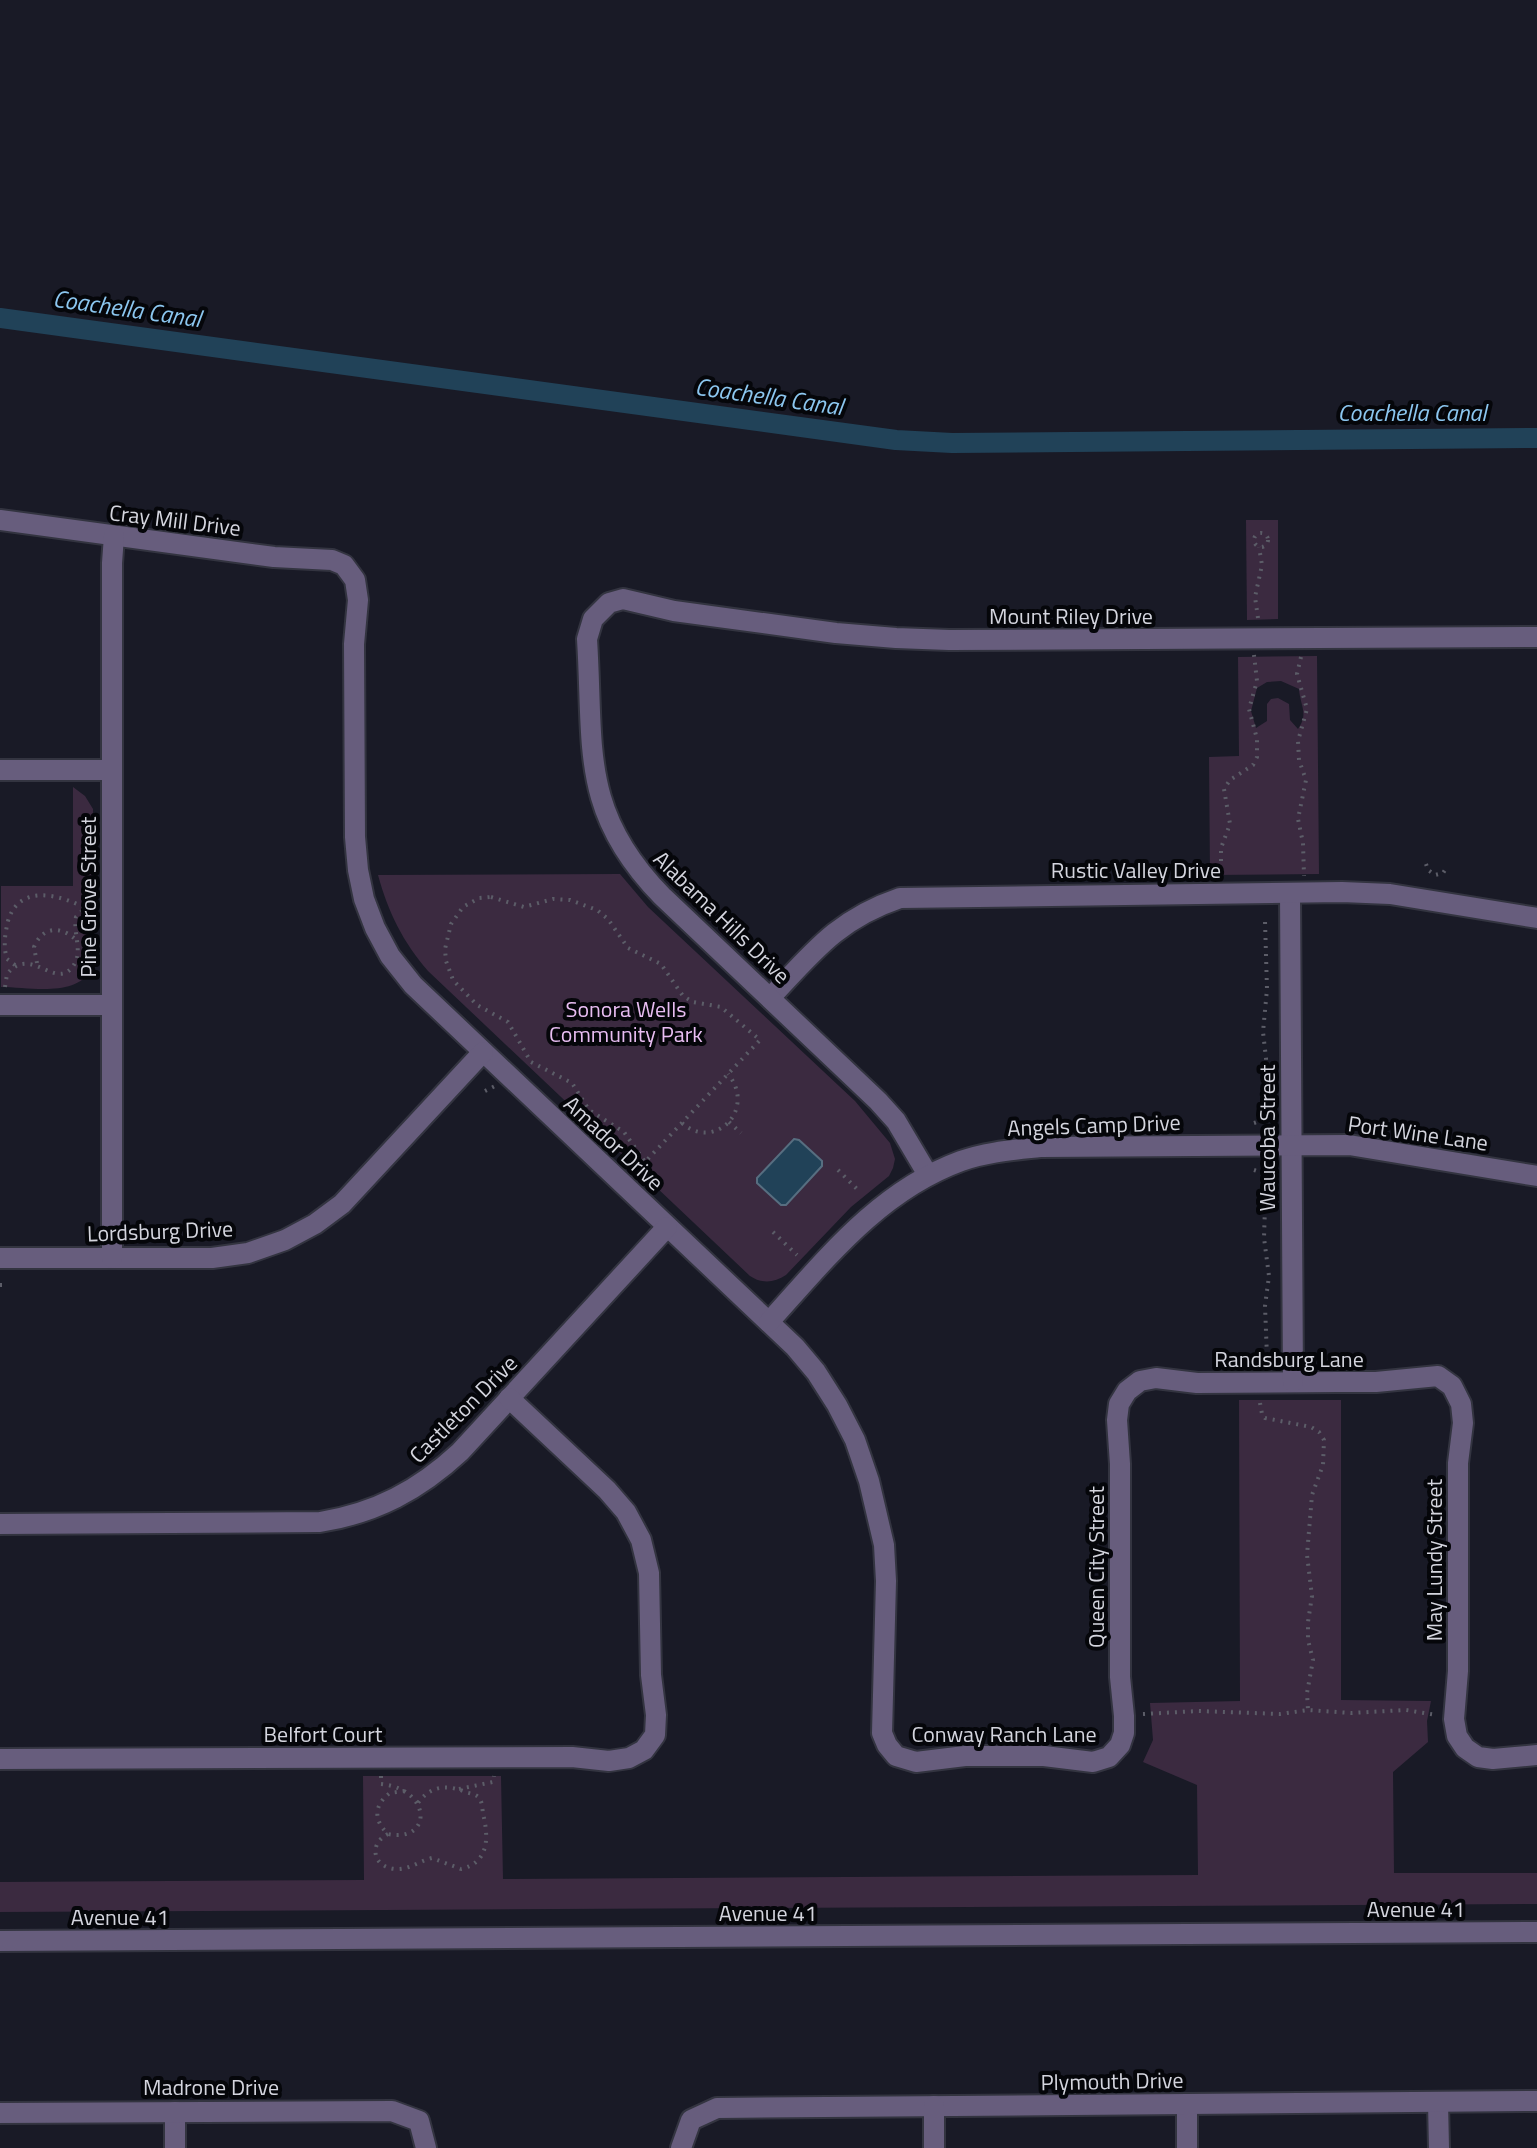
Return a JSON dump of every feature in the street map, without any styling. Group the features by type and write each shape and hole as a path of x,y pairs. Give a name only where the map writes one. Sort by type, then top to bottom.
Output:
{"street":[{"name":"Cray Mill Drive","path":"0,520 274,557 332,560 344,565"},
{"name":"Pine Grove Street","path":"112,1258 114,536"},
{"name":"Amador Drive","path":"344,565 355,580 358,600 354,644 355,837 364,899 390,956 413,985 769,1322 816,1372 837,1405 855,1440 869,1481 884,1545 885,1673 881,1719 887,1745"},
{"name":"Mount Riley Drive","path":"609,603 623,599 674,611 836,633 936,640 1537,637"},
{"name":"Alabama Hills Drive","path":"609,603 593,619 587,639 594,773 615,838 639,872 878,1101 896,1121 928,1175"},
{"path":"0,770 112,770"},
{"name":"Waucoba Street","path":"1290,893 1293,1382"},
{"name":"Rustic Valley Drive","path":"770,998 821,943 844,924 870,908 900,898 1390,894 1537,918"},
{"path":"3,996 112,1005"},
{"name":"Lordsburg Drive","path":"0,1258 212,1258 248,1253 285,1240 315,1224 351,1195 483,1052"},
{"name":"Angels Camp Drive","path":"769,1322 857,1226 898,1193 928,1175 976,1157 1040,1147 1291,1145"},
{"name":"Port Wine Lane","path":"1291,1145 1373,1148 1537,1176"},
{"name":"Castleton Drive","path":"0,1524 288,1523 344,1518 395,1500 438,1473 460,1452 667,1227"},
{"name":"Randsburg Lane","path":"1127,1391 1140,1381 1156,1378 1197,1383 1376,1382 1438,1376 1452,1386"},
{"name":"May Lundy Street","path":"1452,1386 1461,1404 1463,1423 1458,1463 1458,1671 1454,1719 1457,1736 1465,1748 1478,1757 1493,1759 1537,1755"},
{"name":"Queen City Street","path":"1120,1745 1124,1716 1120,1677 1120,1464 1117,1420 1119,1404 1127,1391"},
{"name":"Belfort Court","path":"0,1759 572,1757 609,1761 629,1758 644,1750 655,1735 656,1715 651,1675 649,1573 641,1540 626,1512 607,1490 509,1398"},
{"name":"Conway Ranch Lane","path":"887,1745 896,1756 916,1762 965,1756 1044,1756 1093,1762 1109,1757 1120,1745"},
{"name":"Avenue 41","path":"0,1941 1537,1932"},
{"name":"Plymouth Drive","path":"681,2148 691,2120 717,2108 1537,2101"},
{"path":"1438,2102 1439,2148"},
{"path":"1187,2104 1187,2148"},
{"path":"934,2106 934,2148"},
{"name":"Madrone Drive","path":"0,2113 392,2111 419,2121 426,2148"},
{"path":"175,2112 175,2148"}],"path":[{"path":"1258,620 1255,597 1262,565 1259,547"},
{"path":"1221,875 1221,848 1230,824 1224,789 1230,780 1253,765 1257,757 1257,739 1249,709 1257,681 1254,657"},
{"path":"1302,657 1297,674 1307,709 1298,741 1299,760 1306,780 1298,819 1303,843 1303,874"},
{"path":"1426,864 1435,875 1443,873 1447,867"},
{"path":"15,965 7,959 5,946 6,929 14,905 28,897 44,896 94,908"},
{"path":"491,897 524,907 547,900 580,902 603,913 624,944 661,964 683,996 693,1002 716,1005 727,1011 760,1040 727,1074 645,1162 624,1132 589,1110 572,1083 531,1062 508,1022 477,1005 460,989 448,969 446,939 451,924 463,907 479,898 491,897"},
{"path":"3,996 7,974 15,965 26,962 53,974 69,970 78,956 76,917 85,908"},
{"path":"1254,1123 1266,1119 1263,1032 1267,989 1265,921"},
{"path":"38,965 34,947 42,934 61,930 75,939"},
{"path":"682,1123 706,1135 729,1122 740,1098 727,1074"},
{"path":"729,1122 741,1133"},
{"path":"838,1170 858,1190"},
{"path":"1254,1170 1266,1174 1264,1238 1269,1276 1265,1306 1267,1357 1255,1358"},
{"path":"773,1232 797,1255"},
{"path":"1260,1400 1265,1418 1311,1427 1324,1440 1323,1465 1312,1495 1307,1555 1312,1596 1308,1640 1313,1660 1307,1693 1308,1710"},
{"path":"1145,1713 1280,1714 1308,1710 1351,1713 1406,1710 1434,1714"},
{"path":"381,1776 381,1784 405,1791 418,1803 420,1821 407,1835 388,1834 379,1840 375,1857 386,1867 403,1869 432,1858 456,1868 466,1868 479,1861 487,1845 480,1800 476,1795 459,1789"},
{"path":"418,1803 431,1790 459,1789 493,1782 494,1776"},
{"path":"388,1834 377,1819 378,1806 390,1793 405,1791"},
{"path":"432,1858 432,1865"}],"green space":[{"path":"1246,520 1278,520 1278,619 1247,620"},
{"path":"1317,656 1319,874 1210,875 1209,757 1239,756 1238,657","holes":["1281,681 1299,689 1303,714 1298,729 1290,720 1289,704 1278,698 1271,699 1267,704 1267,721 1256,728 1251,711 1257,688 1267,682"]},
{"path":"73,787 85,796 93,809 92,969 75,984 63,987 1,987 1,886 73,886"},
{"name":"Sonora Wells Community Park","path":"620,874 648,907 855,1101 890,1143 895,1159 889,1176 851,1207 786,1275 777,1280 768,1282 750,1276 428,971 397,926 378,875"},
{"path":"1239,1400 1341,1400 1341,1700 1431,1701 1427,1721 1428,1742 1393,1772 1394,1873 1537,1873 1537,1904 0,1912 0,1882 364,1880 363,1776 501,1776 503,1879 1198,1875 1197,1785 1143,1762 1153,1740 1150,1703 1240,1701"}],"water":[{"path":"794,1139 822,1161 822,1166 786,1205 781,1205 757,1183 757,1178"}],"waterway":[{"name":"Coachella Canal","path":"0,318 896,440 952,443 1537,438"}]}
